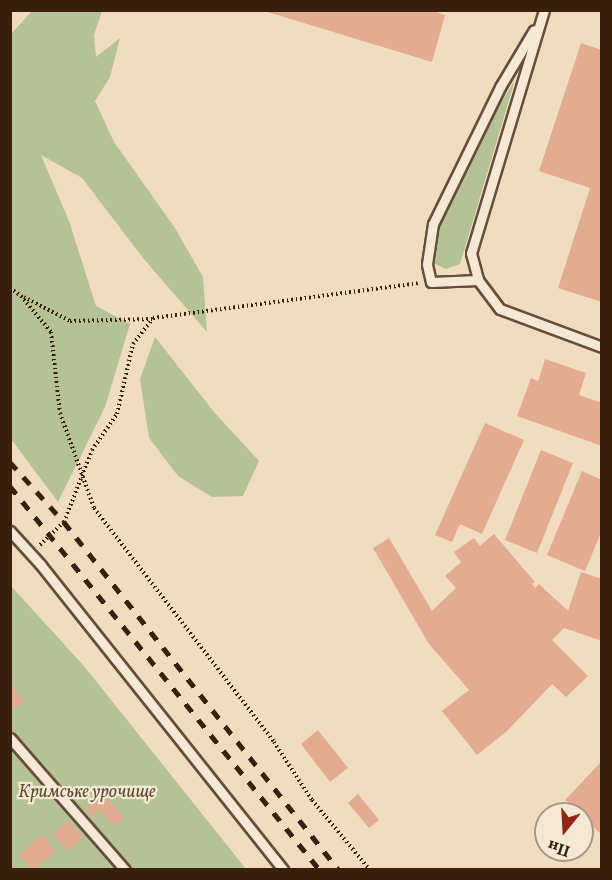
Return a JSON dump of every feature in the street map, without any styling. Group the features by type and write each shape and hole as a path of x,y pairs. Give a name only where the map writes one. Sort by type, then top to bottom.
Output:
{"lane":[{"path":"543,14 471,253 478,280 500,309 602,347"},
{"path":"478,280 431,282 427,264 433,224 500,87 543,14"},
{"path":"10,531 33,555 283,870"},
{"path":"10,738 125,870"}],"path":[{"path":"10,288 70,321 153,318 431,282"},
{"path":"21,296 51,332 60,413 94,508 274,742 312,800 370,870"},
{"path":"33,555 45,537 64,522 92,450 117,414 133,344 153,318"}],"green space":[{"path":"33,10 102,11 94,35 96,57 120,38 110,77 95,101 114,142 175,228 203,277 207,332 143,258 82,178 41,155 69,221 96,306 130,324 105,407 58,502 11,439 11,34"},
{"path":"515,80 460,264 446,269 433,263 438,230 485,128"},
{"path":"155,337 214,412 259,461 243,496 212,497 178,476 149,438 140,379"},
{"name":"Кримське урочище","path":"10,585 84,666 246,869 11,869"}],"building":[{"path":"261,10 431,10 445,15 432,62"},
{"path":"581,43 602,50 602,302 558,288 590,188 539,171"},
{"path":"545,359 586,373 579,395 602,403 602,446 517,416 531,378 538,381"},
{"path":"485,423 524,440 482,534 460,524 452,542 435,535"},
{"path":"541,450 573,463 537,553 505,540"},
{"path":"582,471 602,480 602,530 585,571 547,555"},
{"path":"494,534 535,582 532,584 535,588 539,584 568,611 581,572 602,579 602,641 564,628 552,640 588,676 566,697 552,684 506,732 477,755 442,711 469,690 429,644 373,548 389,538 432,611 456,588 445,576 461,562 454,552 474,538 480,546"},
{"path":"12,684 24,702 10,711 10,685"},
{"path":"318,730 348,768 330,782 301,744"},
{"path":"602,761 602,835 594,827 594,802 567,802 565,800"},
{"path":"102,793 124,818 114,826 99,810 92,816 85,808"},
{"path":"358,794 379,820 369,828 348,803"},
{"path":"68,820 83,837 68,851 53,834"},
{"path":"42,835 56,851 32,870 19,855"}],"railway":[{"path":"10,462 64,522 339,870"},
{"path":"10,486 320,870"}]}
